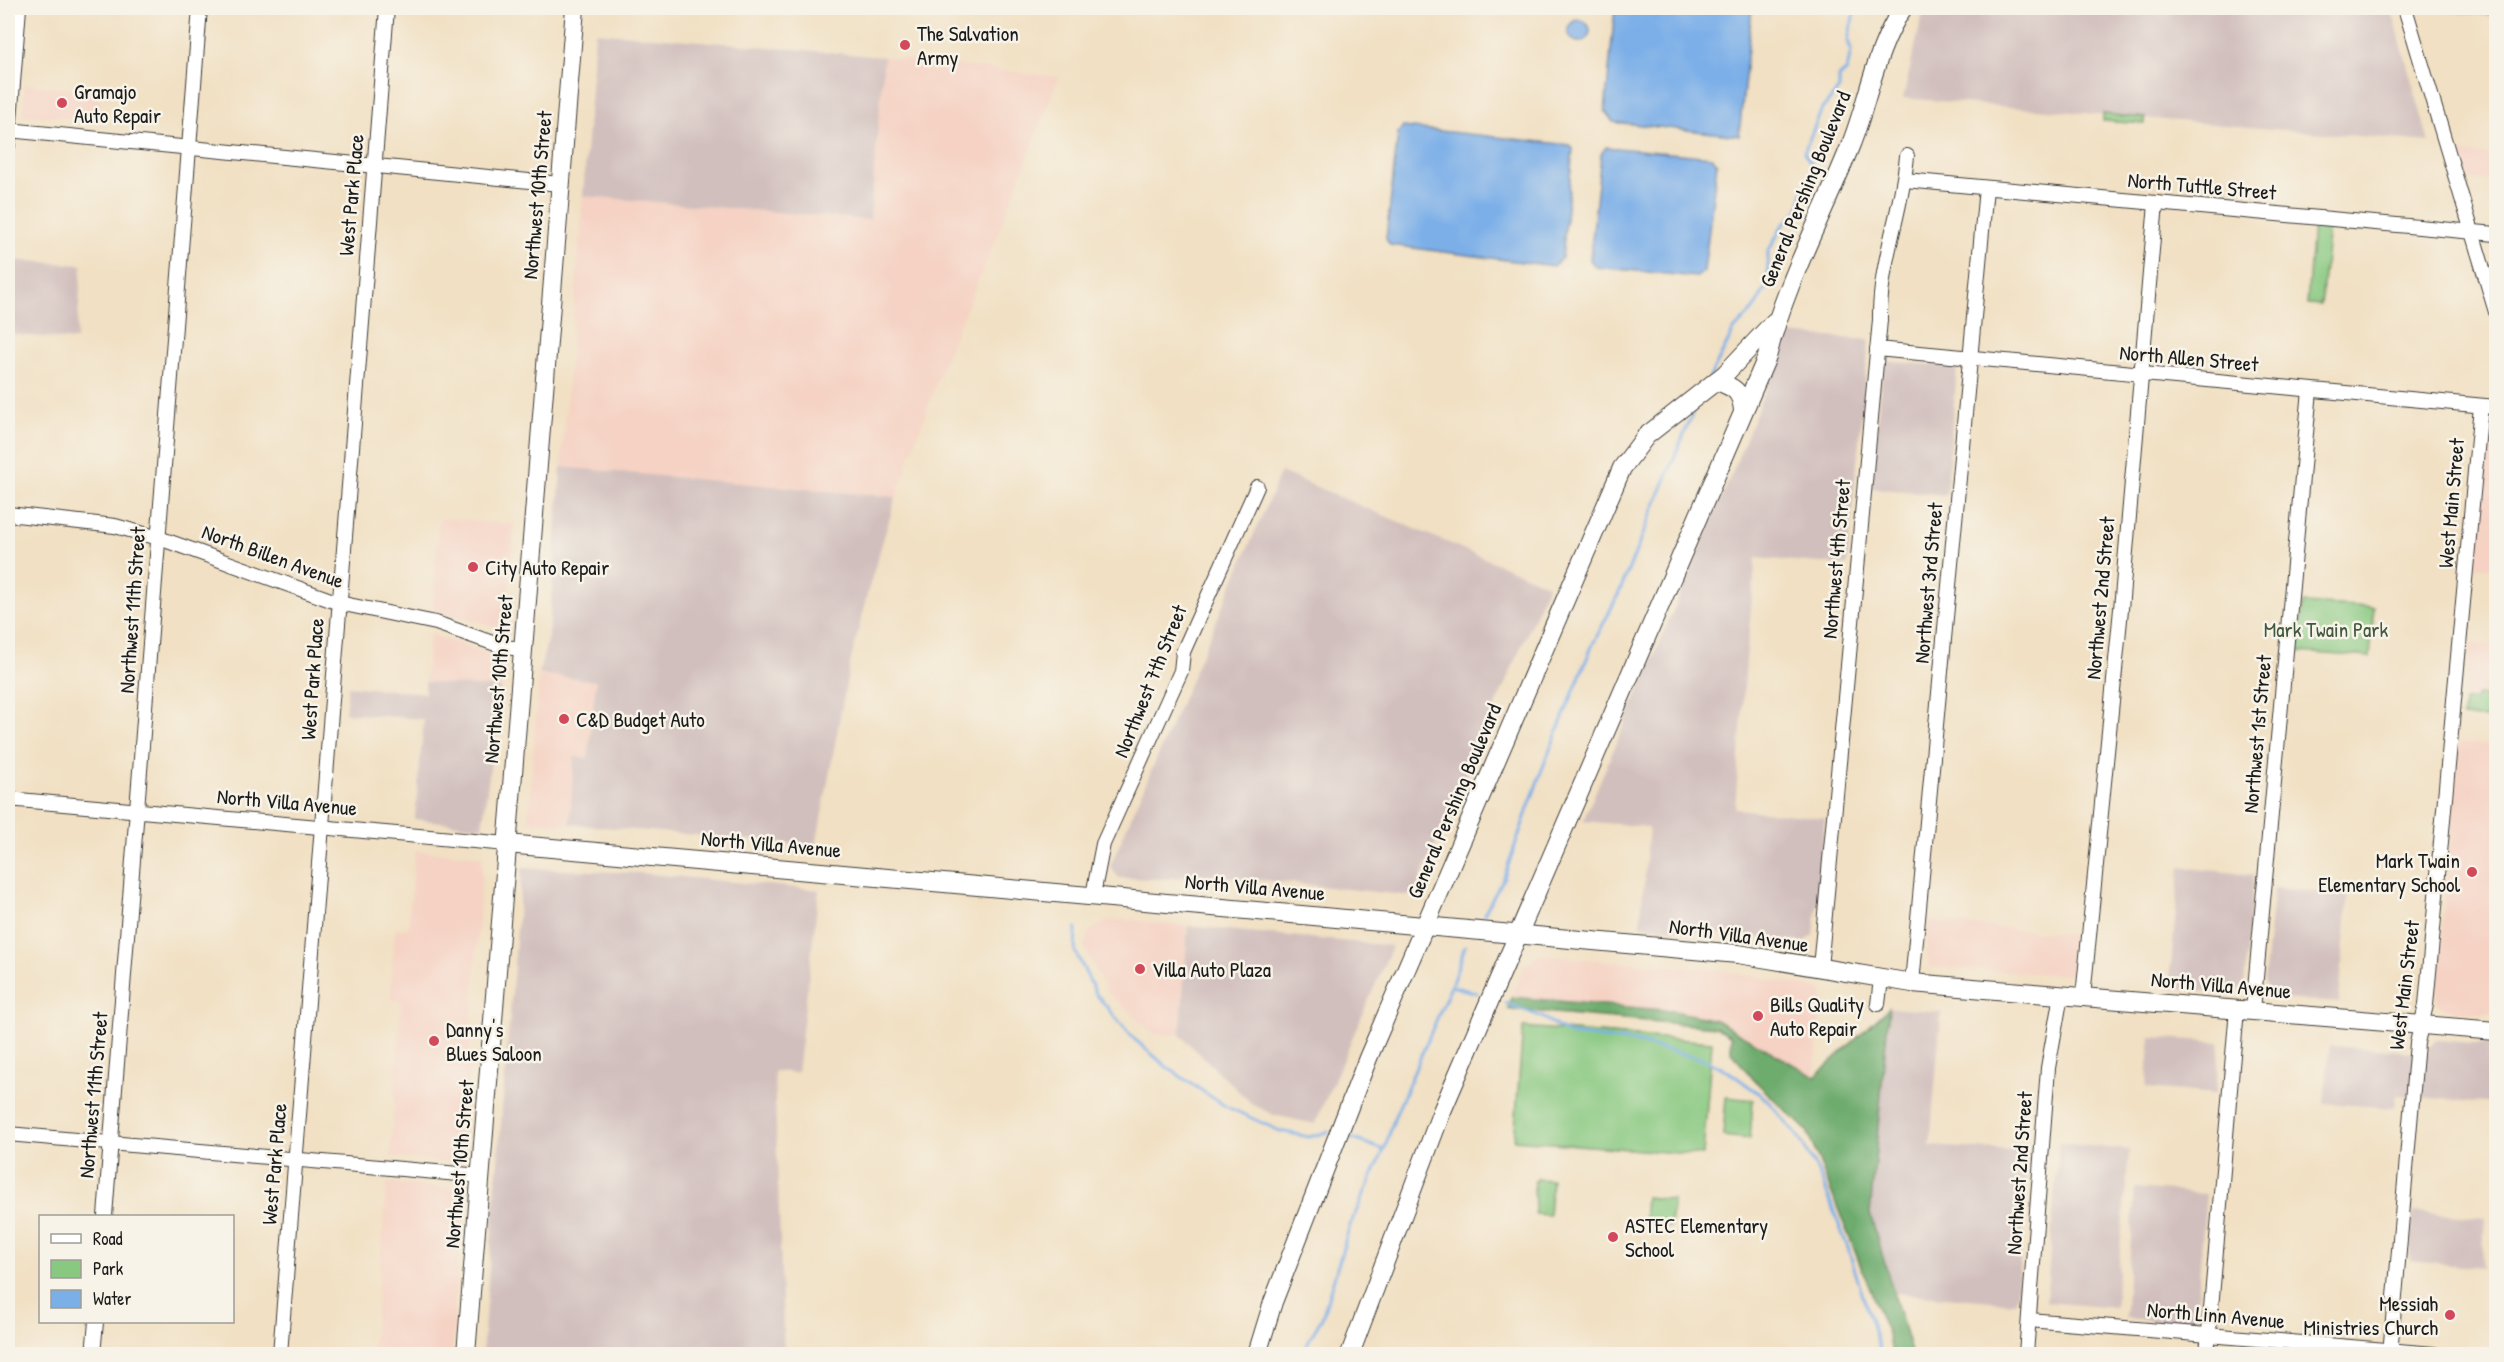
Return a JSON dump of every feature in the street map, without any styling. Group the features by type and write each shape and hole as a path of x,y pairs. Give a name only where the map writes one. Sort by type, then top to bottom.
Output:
{"main road":[{"name":"Northwest 10th Street","path":"466,1354 575,8"},
{"name":"General Pershing Boulevard","path":"1350,1354 1442,1111 1767,357 1776,320 1852,143 1888,32 1903,8"},
{"name":"General Pershing Boulevard","path":"1257,1354 1273,1302 1348,1108 1622,468 1646,436 1735,365 1776,320"},
{"path":"1716,381 1740,393 1743,410"},
{"name":"North Villa Avenue","path":"507,844 1738,954 1912,983 2496,1031"}],"street":[{"path":"8,145 19,8"},
{"name":"Northwest 11th Street","path":"105,1215 200,8"},
{"name":"West Park Place","path":"280,1354 387,8"},
{"path":"2404,8 2496,312"},
{"path":"8,131 560,184"},
{"name":"Northwest 4th Street","path":"1820,969 1880,320 1880,292 1905,180 1907,156"},
{"name":"North Tuttle Street","path":"1905,180 2496,234"},
{"name":"Northwest 3rd Street","path":"1912,983 1986,188"},
{"name":"Northwest 2nd Street","path":"2083,997 2156,203"},
{"name":"North Allen Street","path":"1877,349 2496,407"},
{"name":"Northwest 1st Street","path":"2207,1354 2310,390"},
{"name":"West Main Street","path":"2390,1353 2415,1062 2427,993 2481,406"},
{"name":"Northwest 7th Street","path":"1093,895 1103,844 1181,671 1183,652 1257,487"},
{"name":"North Billen Avenue","path":"8,514 115,526 159,538 339,603 436,623 504,647 522,649"},
{"name":"North Villa Avenue","path":"8,799 507,844"},
{"path":"1878,1004 1881,979"},
{"name":"Northwest 2nd Street","path":"2026,1354 2048,1068 2061,995"},
{"path":"8,1134 481,1176"},
{"name":"North Linn Avenue","path":"2029,1320 2390,1353 2434,1354"},
{"path":"93,1354 96,1323"}],"shaded area":[{"path":"1935,8 2391,8 2429,142 1903,98 1923,13"},
{"path":"595,32 884,57 870,220 583,196"},
{"path":"884,57 1059,77 997,236 945,359 896,497 561,467 583,196 870,220"},
{"name":"Gramajo Auto Repair","path":"25,85 101,91 100,120 23,115"},
{"path":"2458,152 2496,155 2496,182 2467,179"},
{"path":"11,260 82,265 76,340 8,334"},
{"path":"1788,334 1869,340 1847,565 1756,558 1746,660 1735,809 1825,818 1814,935 1804,942 1640,926 1649,827 1583,821 1732,473"},
{"path":"1883,361 1957,367 1946,495 1871,488"},
{"path":"2487,420 2496,421 2496,568 2474,566"},
{"path":"561,467 896,497 869,587 850,663 816,846 570,824 574,757 588,758 596,681 539,674 549,633"},
{"path":"1281,472 1548,585 1413,896 1215,875 1161,879 1119,878 1110,866"},
{"name":"City Auto Repair","path":"439,518 514,524 506,630 432,610"},
{"path":"430,634 491,654 503,664 501,688 425,682"},
{"path":"2469,643 2496,645 2496,719 2463,717"},
{"name":"C&D Budget Auto","path":"539,674 596,681 588,759 574,758 570,824 528,821"},
{"path":"425,682 501,688 482,827 415,819 424,719 345,713 348,686 425,693"},
{"name":"Mark Twain Elementary School","path":"2459,742 2496,745 2496,1015 2445,1010 2436,999"},
{"path":"415,851 483,856 462,1163 390,1157 401,1001 390,1000 395,928 408,929"},
{"path":"2180,867 2254,875 2244,985 2231,994 2169,988"},
{"path":"522,868 639,873 819,890 797,1073 774,1071 784,1354 482,1354"},
{"path":"2274,888 2348,895 2339,1003 2272,998 2264,981"},
{"name":"Villa Auto Plaza","path":"1121,919 1188,926 1179,1035 1155,1035 1107,992 1084,947 1089,932 1104,922"},
{"path":"1928,921 2079,935 2075,975 1930,967 1926,955"},
{"path":"1188,926 1392,946 1315,1124 1273,1115 1252,1104 1180,1035"},
{"name":"Bills Quality Auto Repair","path":"1537,955 1719,970 1823,989 1815,1077 1716,1020 1674,1011 1511,997 1524,967"},
{"path":"1889,1008 1941,1012 1930,1146 2030,1152 2016,1303 1895,1293 1870,1214"},
{"path":"2151,1037 2220,1042 2216,1094 2146,1088"},
{"path":"2437,1040 2496,1045 2496,1104 2397,1095 2395,1108 2324,1103 2330,1046 2428,1053 2428,1048"},
{"path":"2059,1143 2129,1150 2115,1308 2046,1302"},
{"path":"387,1182 463,1190 452,1354 372,1354"},
{"path":"2135,1188 2206,1194 2198,1318 2191,1324 2125,1318"},
{"path":"2413,1212 2485,1218 2482,1268 2409,1261"},
{"path":"2219,1349 2305,1354 2218,1354"}],"green space":[{"path":"2423,8 2496,8 2496,15"},
{"path":"2103,114 2145,118 2145,124 2103,121"},
{"path":"2313,224 2329,226 2321,305 2307,304"},
{"name":"Mark Twain Park","path":"2303,603 2374,607 2370,657 2298,652"},
{"path":"2477,695 2496,697 2496,719 2463,717 2464,701 2476,701"},
{"path":"1511,997 1674,1011 1716,1020 1815,1077 1889,1008 1870,1214 1912,1354 1892,1354 1889,1337 1807,1131 1754,1080 1731,1052 1731,1036 1716,1027 1508,1009"},
{"path":"1523,1027 1712,1042 1703,1155 1514,1140"},
{"path":"1726,1097 1753,1100 1750,1139 1723,1136"},
{"path":"1537,1179 1552,1180 1549,1215 1535,1214 1534,1182"},
{"path":"1646,1197 1673,1200 1670,1227 1644,1225"}],"water":[{"path":"1615,8 1752,8 1739,136 1613,122 1605,111"},
{"path":"1579,20 1587,23 1590,31 1587,39 1579,42 1571,39 1568,31 1571,23"},
{"path":"1403,127 1570,145 1573,149 1562,258 1553,266 1390,245 1386,239 1398,133"},
{"path":"1606,147 1712,157 1717,163 1704,271 1697,277 1596,267 1590,260 1601,154"}],"waterway":[{"path":"1710,377 1734,330 1753,310 1768,284 1768,252 1783,225 1798,211 1803,192 1815,170 1804,152 1822,109 1839,89 1839,77 1847,70 1851,51 1848,40 1854,13 1861,8"},
{"path":"1484,914 1504,877 1541,772 1592,646 1619,593 1695,407"},
{"path":"1076,928 1075,951 1096,994 1133,1038 1168,1068 1225,1106 1280,1131 1309,1137 1328,1132"},
{"path":"1304,1354 1322,1318 1350,1225 1384,1150 1395,1116 1451,986 1465,946"},
{"path":"1451,986 1477,993"},
{"path":"1506,1003 1542,1017 1569,1034 1635,1042 1706,1060 1728,1071 1765,1098 1798,1136 1820,1175 1848,1248 1881,1354"},
{"path":"1348,1137 1384,1150"}],"place":[{"name":"The Salvation Army","path":"905,45"},
{"name":"Gramajo Auto Repair","path":"62,103"},
{"name":"City Auto Repair","path":"473,567"},
{"name":"C&D Budget Auto","path":"564,719"},
{"name":"Mark Twain Elementary School","path":"2472,872"},
{"name":"Villa Auto Plaza","path":"1140,969"},
{"name":"Bills Quality Auto Repair","path":"1758,1016"},
{"name":"Danny's Blues Saloon","path":"434,1041"},
{"name":"ASTEC Elementary School","path":"1613,1237"},
{"name":"Messiah Ministries Church","path":"2450,1315"}]}
